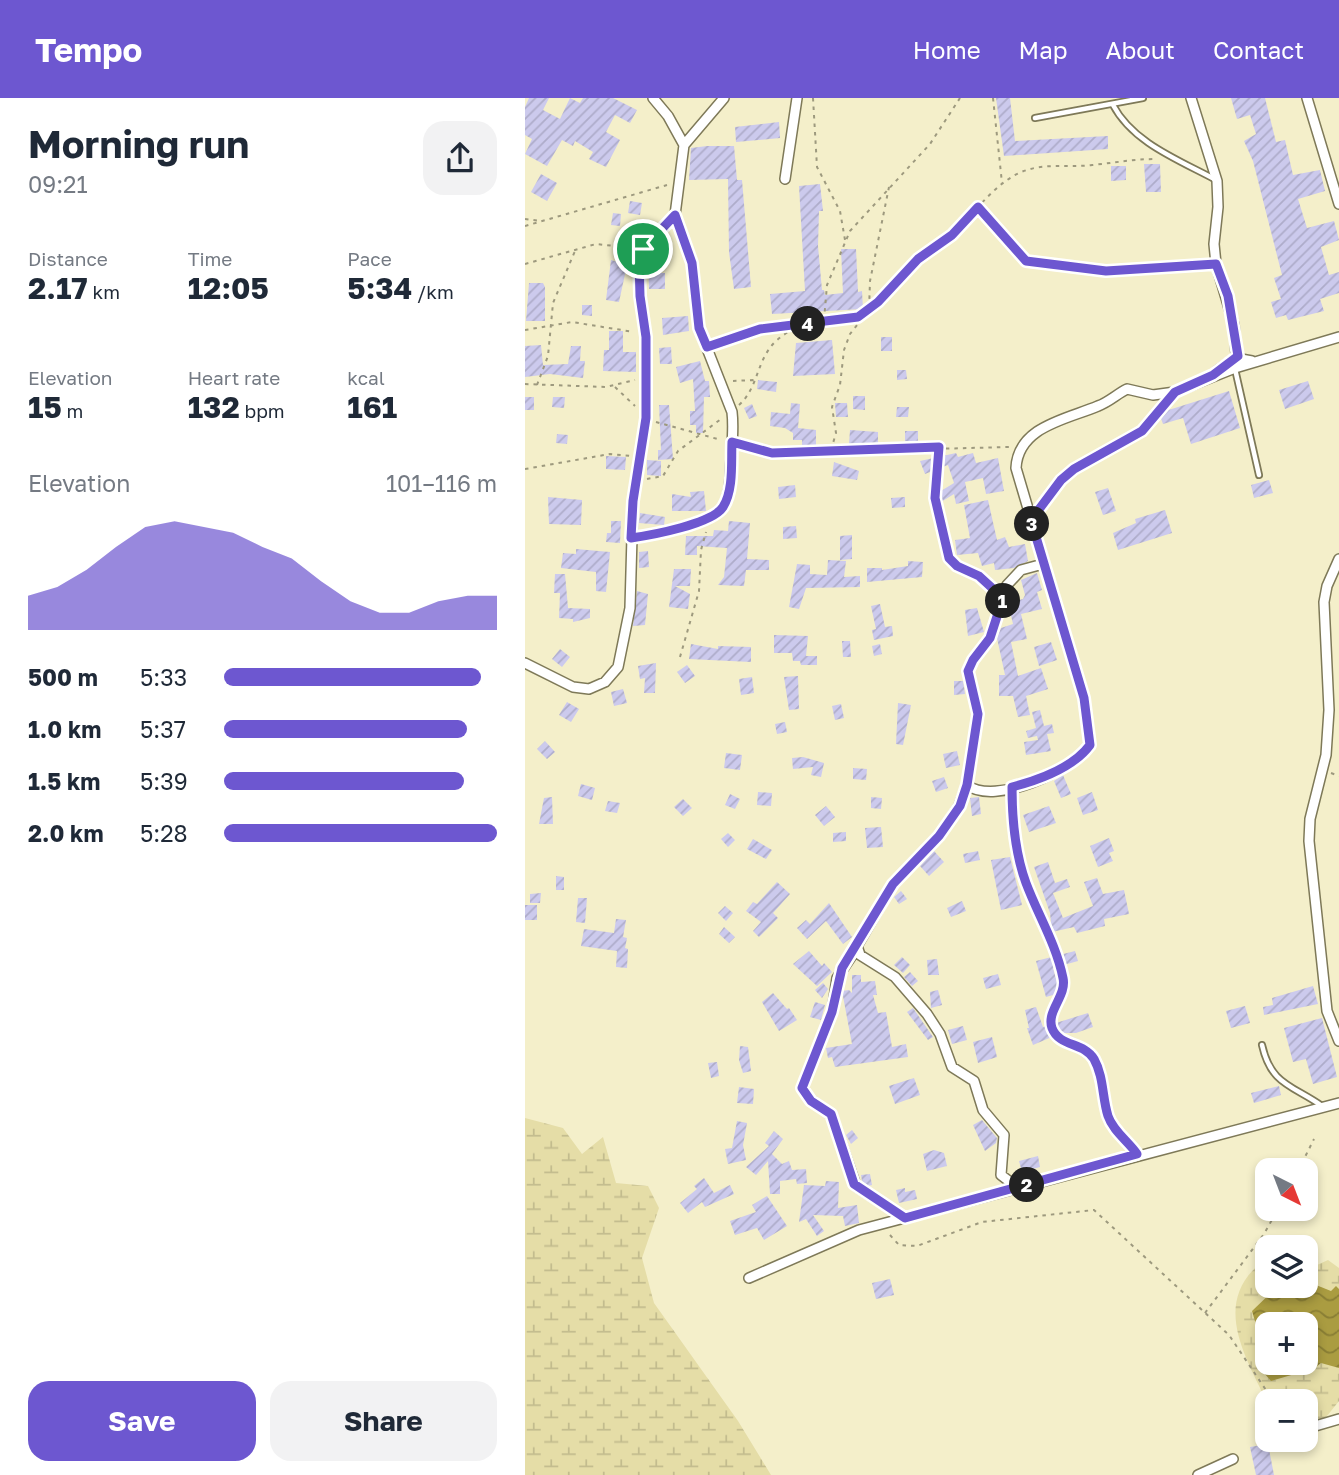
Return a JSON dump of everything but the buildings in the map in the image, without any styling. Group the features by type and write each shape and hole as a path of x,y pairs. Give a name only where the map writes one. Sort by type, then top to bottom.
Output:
{"street":[{"path":"653,98 668,116 684,145"},
{"path":"631,538 664,532 717,513 725,502 732,442 731,412 699,328 692,263 675,215 684,145 724,98"},
{"path":"785,179 797,98"},
{"path":"1191,98 1217,181 1218,207 1214,244 1216,264 1228,296 1238,356"},
{"path":"1307,98 1339,204"},
{"path":"525,663 581,689 596,688 612,675 623,651 630,608 631,538 636,480 646,418 646,337 640,296 639,261 643,249 675,215"},
{"path":"967,785 980,792 991,793 1028,783 1074,761 1090,745 1084,698 1016,468 1021,448 1032,436 1063,418 1100,405 1127,389 1153,395 1175,392 1213,375 1339,337"},
{"path":"1238,356 1257,362"},
{"path":"1213,375 1238,356"},
{"path":"1339,559 1327,586 1324,602 1329,710 1327,755 1310,819 1309,841 1327,1011 1339,1041"},
{"path":"905,1218 854,1184 831,1114 811,1101 802,1088 832,1012 837,978 893,884 950,823 967,785 978,714 968,671 990,638 1007,585 1021,570 1043,564"},
{"path":"857,948 860,955 894,978 927,1014 940,1034 952,1067 974,1081 983,1110 1004,1135 1001,1175 1018,1188"},
{"path":"749,1278 859,1230 1137,1154 1205,1140 1333,1105"},
{"path":"1318,1425 1339,1419"},
{"path":"1198,1475 1233,1459"}],"lane":[{"path":"1035,118 1143,98"},
{"path":"1113,105 1129,130 1217,181"},
{"path":"1235,368 1259,475"},
{"path":"1262,1045 1269,1069 1276,1078 1333,1105"}],"path":[{"path":"813,98 817,167 840,211 846,241"},
{"path":"823,321 827,313 827,285 846,241 866,212 930,144 960,98"},
{"path":"993,98 1002,184"},
{"path":"831,452 835,433 832,407 840,384 844,349 850,334 918,259 952,235 1002,184 1021,172 1043,165 1094,165 1123,159 1177,159"},
{"path":"525,226 678,182"},
{"path":"869,310 870,281 889,187"},
{"path":"978,207 1026,261 1106,271 1216,264"},
{"path":"525,219 542,220"},
{"path":"525,264 596,244 643,249"},
{"path":"537,385 548,356 556,291 575,251"},
{"path":"707,347 760,329 850,320 869,310"},
{"path":"525,330 562,323 587,323 626,329 646,337"},
{"path":"636,480 663,476 678,451 749,396 765,352 797,327"},
{"path":"525,384 615,387 646,376"},
{"path":"721,382 755,380"},
{"path":"615,387 646,418 698,435 772,453 1013,447"},
{"path":"1031,520 1061,480 1074,469 1142,431 1175,392"},
{"path":"939,447 935,498 949,558 957,566 979,576 1003,598"},
{"path":"525,469 610,454 640,457"},
{"path":"680,657 699,590 703,539 717,513"},
{"path":"1012,787 1014,832 1026,882 1041,912 1064,980 1063,994 1051,1020 1053,1030 1068,1043 1087,1049 1094,1059 1104,1086 1109,1117 1137,1154"},
{"path":"1304,1158 1314,1139"},
{"path":"890,1235 899,1245 908,1247 982,1222 1094,1210 1232,1338 1265,1389"},
{"path":"1204,1313 1271,1222"}],"green space":[{"path":"525,1118 563,1128 582,1154 603,1137 616,1183 648,1186 659,1208 642,1258 654,1303 738,1421 771,1475 525,1475"},
{"path":"1328,1260 1339,1268 1339,1401 1327,1416 1318,1421 1318,1389 1261,1389 1241,1345 1237,1327 1236,1308 1240,1291 1255,1269 1255,1298 1318,1298 1318,1265"}],"water":[{"path":"1318,1286 1331,1291 1336,1286 1339,1289 1339,1368 1321,1363 1318,1366 1318,1312 1255,1312 1255,1321 1252,1311 1266,1298 1318,1298"},
{"path":"1266,1375 1291,1375 1271,1381"}],"route":[{"path":"978,207 1019,257 1026,261 1106,271 1216,264 1228,296 1238,356 1213,375 1175,392 1162,403 1150,424 1142,431 1074,469 1061,480 1031,520 1077,672 1091,734 1090,745 1074,761 1050,774 1012,787 1014,832 1026,882 1041,912 1064,980 1063,994 1051,1020 1053,1030 1068,1043 1087,1049 1094,1059 1104,1086 1109,1117 1137,1154 905,1218 894,1208 854,1184 831,1114 811,1101 802,1088 832,1012 837,978 842,968 857,948 858,940 893,884 939,836 960,806 967,785 978,714 975,696 969,687 968,671 990,638 1003,598 979,576 957,566 949,558 935,498 939,447 766,453 732,442 729,483 723,508 711,516 664,532 631,538 633,501 646,418 646,337 639,276 639,261 643,249 675,215 692,263 699,328 707,347 760,329 797,327 858,317 878,302 918,259 952,235 978,207"}]}
